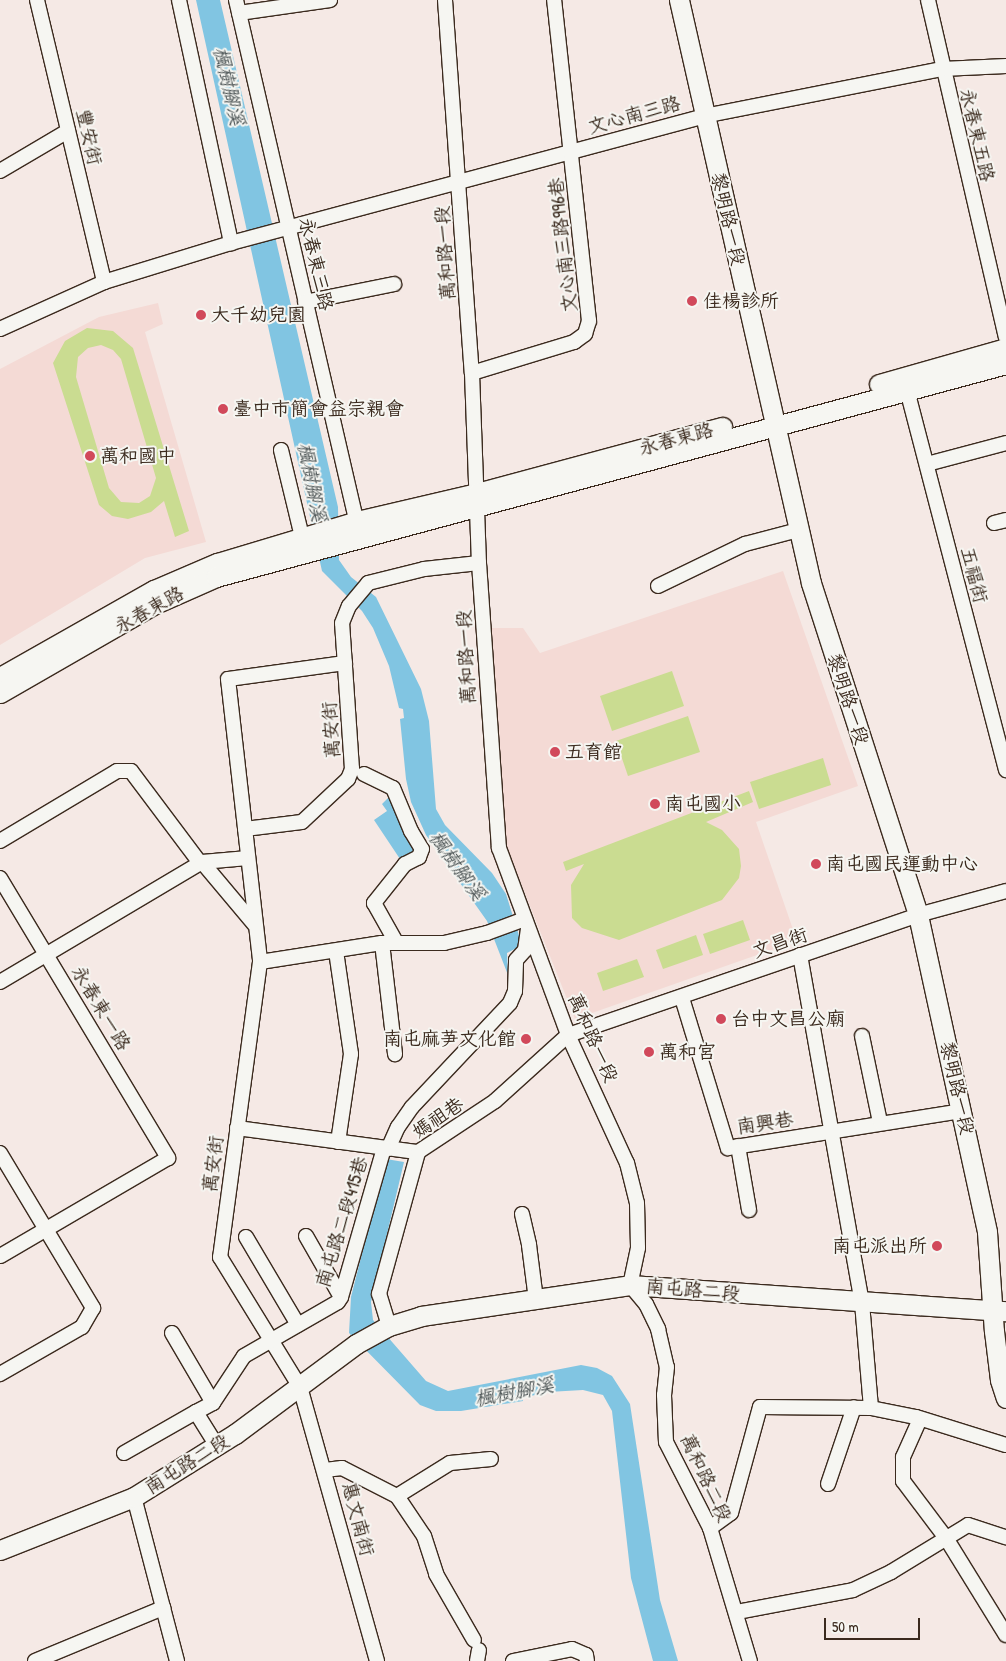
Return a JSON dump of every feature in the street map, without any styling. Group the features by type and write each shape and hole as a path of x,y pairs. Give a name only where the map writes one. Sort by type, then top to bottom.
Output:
{"main road":[{"name":"黎明路一段","path":"679,0 798,530 824,625 918,915 987,1232 999,1311 1000,1380 1006,1398"},
{"name":"永春東路","path":"0,677 182,576 306,541 477,501 774,420 1006,348"},
{"name":"永春東路","path":"774,420 907,390 1006,364"},
{"name":"永春東路","path":"0,694 186,589 306,541"},
{"name":"南屯路二段","path":"0,1550 134,1497 217,1446 300,1387 356,1344 386,1327 421,1316 630,1285 862,1303 999,1311"}],"street":[{"name":"豐安街","path":"37,0 104,282"},
{"path":"0,329 104,282 238,241 178,0"},
{"path":"237,7 330,0"},
{"name":"萬和路一段","path":"445,0 460,182 472,373 479,563 494,822 499,848 524,922 568,1035 627,1162 637,1203 638,1248 630,1285"},
{"name":"文心南三路996巷","path":"472,373 574,342 585,334 589,321 572,151 554,0"},
{"name":"永春東五路","path":"928,0 942,69 1006,337"},
{"name":"永春東三路","path":"237,7 283,229 305,302 352,530"},
{"name":"文心南三路","path":"238,241 704,116 942,69 1006,66"},
{"path":"0,171 68,131"},
{"path":"305,302 394,284"},
{"name":"五福街","path":"907,390 1006,770"},
{"path":"927,464 1006,443"},
{"path":"281,450 306,541"},
{"path":"658,586 745,544 798,530"},
{"name":"萬安街","path":"300,1387 220,1257 260,962 254,924 245,829 302,822 348,779 352,769 342,623 349,606 368,583 424,569 479,563"},
{"path":"245,829 228,680 345,663"},
{"path":"0,841 117,771 131,771 201,863 254,924"},
{"name":"萬安街","path":"364,774 393,788 411,831 422,849 419,857 405,864 374,903 396,942"},
{"path":"0,982 201,863 248,858"},
{"name":"永春東一路","path":"0,878 168,1158 46,1231"},
{"name":"文昌街","path":"568,1035 682,998 918,915 1006,891"},
{"path":"260,962 382,943 444,943 524,922"},
{"name":"南屯路二段415巷","path":"124,1453 213,1403 244,1356 338,1302 386,1149 412,1107 510,1003 515,991 516,960 525,950 524,922"},
{"path":"382,943 395,1054"},
{"path":"336,951 351,1054 338,1142"},
{"path":"800,955 862,1303 871,1408"},
{"name":"南興巷","path":"682,998 728,1148 880,1122 962,1111"},
{"name":"媽祖巷","path":"386,1327 379,1294 416,1152 487,1107 568,1035"},
{"path":"862,1036 880,1122"},
{"path":"236,1128 416,1152"},
{"path":"738,1146 749,1210"},
{"path":"0,1153 93,1308 82,1328 0,1374"},
{"path":"522,1214 529,1245 536,1300"},
{"path":"0,1256 46,1231"},
{"path":"306,1236 341,1297"},
{"path":"246,1237 298,1325"},
{"name":"萬和路二段","path":"630,1285 646,1304 658,1329 667,1367 664,1395 666,1442 710,1528 737,1612 750,1661"},
{"path":"172,1333 213,1403"},
{"name":"惠文南街","path":"300,1387 378,1661"},
{"path":"710,1528 731,1513 760,1407 871,1408 920,1419 1006,1445"},
{"path":"828,1484 854,1407"},
{"path":"196,1412 217,1446"},
{"path":"920,1419 903,1457 903,1481 946,1538 1006,1635"},
{"path":"397,1496 450,1463 491,1459"},
{"path":"325,1470 342,1468 397,1496 424,1536 436,1574 476,1650"},
{"path":"134,1497 177,1661"},
{"path":"737,1612 853,1590 891,1572 968,1525 1006,1537"},
{"path":"35,1661 66,1655 163,1608"},
{"path":"513,1661 572,1649 586,1655 587,1661"}],"shaded area":[{"name":"萬和國中","path":"158,303 163,324 145,332 206,542 145,558 0,645 0,369 99,317"},
{"name":"南屯國小","path":"783,571 858,786 756,822 797,941 575,1019 505,843 490,628 523,628 540,653"}],"green space":[{"path":"87,328 113,331 133,348 189,531 175,537 164,501 151,512 128,519 112,516 99,505 53,363 65,341","holes":["101,345 113,350 121,359 156,478 150,496 139,503 121,502 109,488 76,377 78,357 88,348"]},
{"path":"672,671 684,706 612,731 600,696"},
{"path":"688,716 700,752 628,776 616,741"},
{"path":"823,758 831,785 759,809 750,782"},
{"path":"749,791 753,802 706,822 722,830 739,849 741,866 739,878 722,900 619,940 582,928 572,918 571,885 584,864 566,871 563,862"},
{"path":"743,920 750,940 710,954 703,934"},
{"path":"696,935 703,955 663,969 656,950"},
{"path":"637,959 644,977 603,991 597,973"}],"water":[{"name":"楓樹腳溪","path":"196,0 220,0 338,507 339,560 351,577 376,597 421,689 429,721 436,809 445,825 492,873 506,894 522,945 507,953 508,975 487,921 426,835 411,802 406,779 400,719 404,718 403,709 399,708 389,666 373,628 362,611 322,571"},
{"path":"391,795 420,848 402,862 374,820 387,811 382,804"},
{"name":"楓樹腳溪","path":"386,1159 404,1162 371,1302 373,1320 426,1381 448,1391 581,1365 597,1368 612,1376 630,1404 660,1600 678,1661 653,1661 631,1578 612,1411 603,1395 583,1390 548,1392 522,1398 523,1401 461,1411 436,1411 420,1405 349,1333 351,1297"}],"place":[{"name":"佳楊診所","path":"692,301"},
{"name":"大千幼兒園","path":"201,315"},
{"name":"臺中市簡會益宗親會","path":"223,409"},
{"name":"萬和國中","path":"90,456"},
{"name":"五育館","path":"555,752"},
{"name":"南屯國小","path":"655,804"},
{"name":"南屯國民運動中心","path":"816,864"},
{"name":"台中文昌公廟","path":"721,1019"},
{"name":"南屯麻芛文化館","path":"526,1039"},
{"name":"萬和宮","path":"649,1052"},
{"name":"南屯派出所","path":"937,1246"}]}
